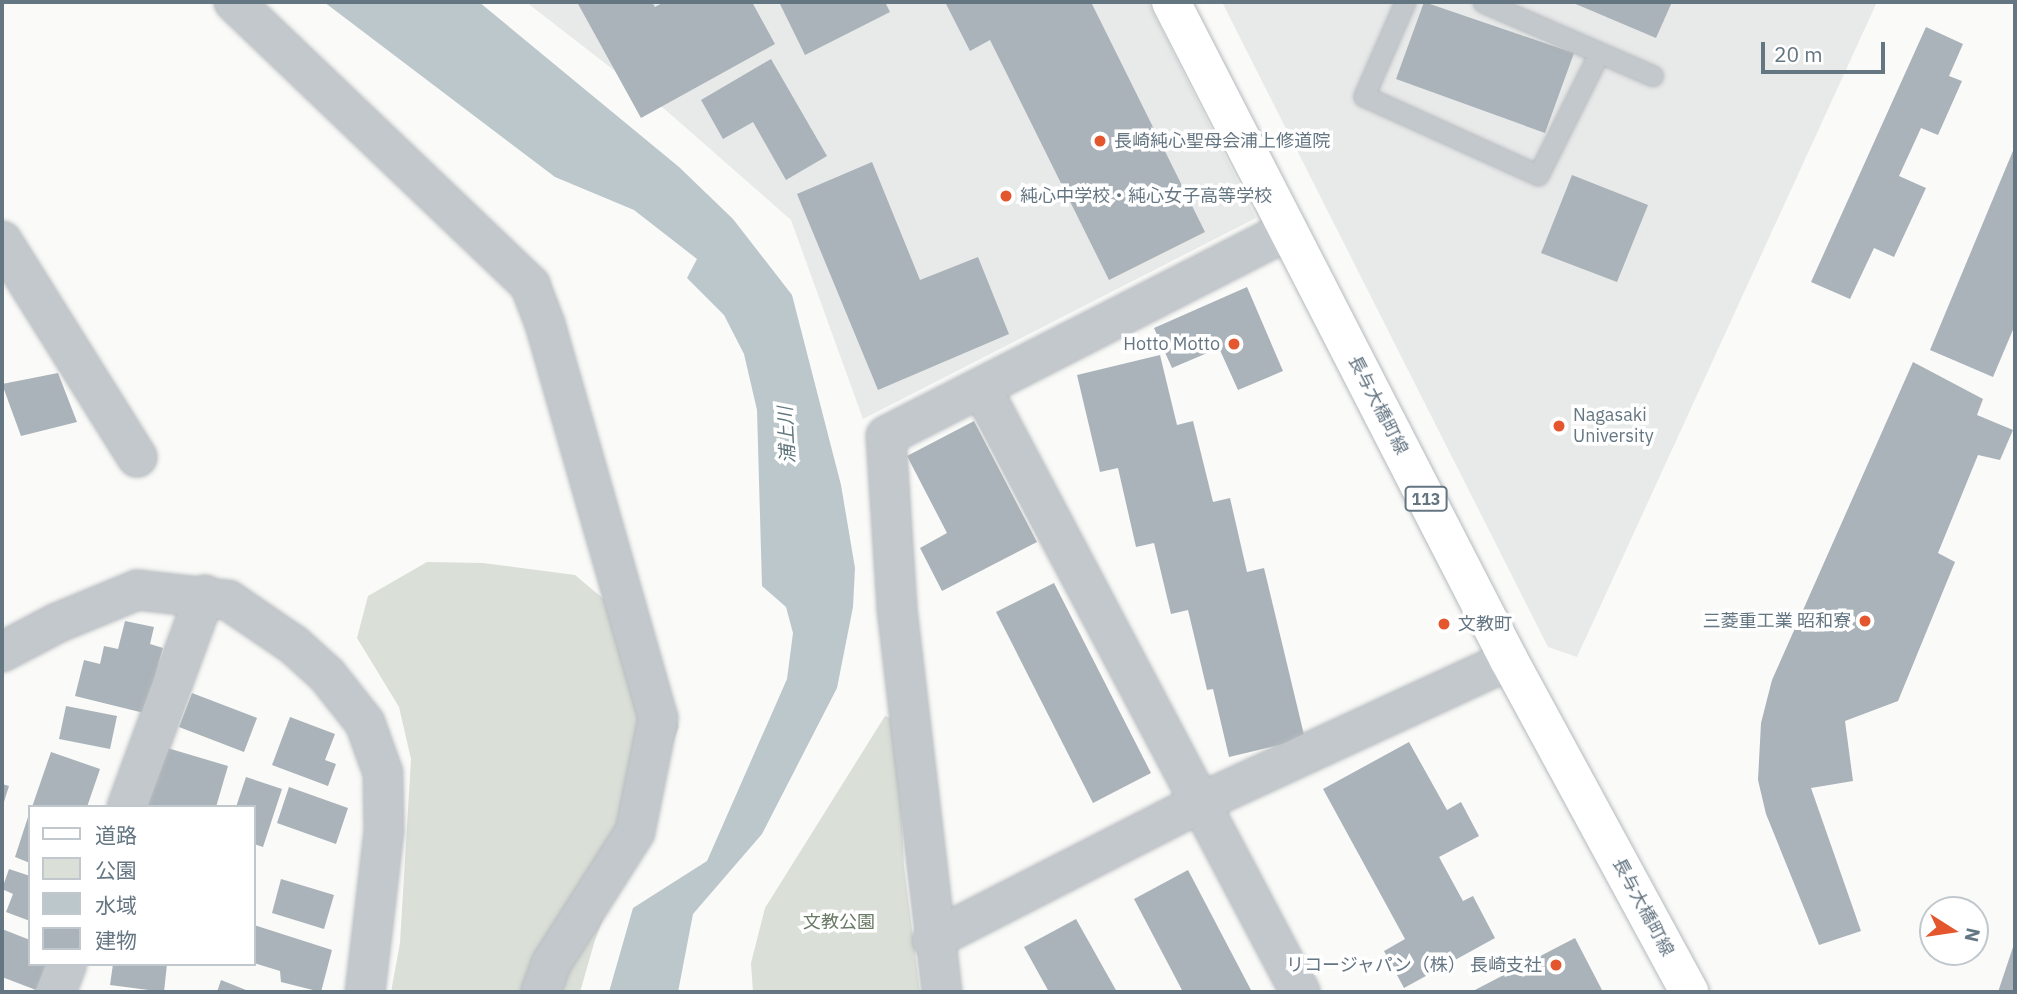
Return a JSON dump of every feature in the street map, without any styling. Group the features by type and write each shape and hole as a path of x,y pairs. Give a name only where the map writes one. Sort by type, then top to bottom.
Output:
{"main road":[{"name":"長与大橋町線","path":"1171,2 1510,660 1689,992"}],"street":[{"path":"234,2 530,285 545,324 658,718 635,832 551,964 541,992"},
{"path":"942,992 932,940 897,607 886,436 1288,230"},
{"path":"2,241 137,457"},
{"path":"982,389 1300,992"},
{"path":"2,652 57,623 136,590 205,595 228,600 293,645 327,675 365,723 383,773 384,831 365,992"},
{"path":"128,805 205,595"},
{"path":"932,940 1202,802 1510,660"},
{"path":"56,992 66,966"}],"lane":[{"path":"1405,2 1364,96 1538,175 1599,53"},
{"path":"1483,2 1653,76"}],"shaded area":[{"name":"純心中学校・純心女子高等学校","path":"526,2 1148,2 1256,218 863,419 791,220 668,112"},
{"name":"Nagasaki University","path":"1222,2 1877,2 1577,657 1548,647"}],"green space":[{"path":"427,562 483,563 575,575 655,642 679,727 595,940 580,992 391,992 400,943 411,759 399,707 357,638 368,596"},
{"name":"文教公園","path":"885,716 894,719 898,741 904,865 920,992 753,992 751,963 765,908"}],"water":[{"name":"浦上川","path":"324,2 479,2 679,167 733,219 792,295 841,485 855,568 853,607 837,688 762,834 693,914 678,992 609,992 633,908 707,861 787,679 793,633 786,607 762,586 757,410 744,354 724,315 687,278 697,259 634,210 555,177"}],"building":[{"path":"577,2 652,2 655,7 664,2 752,2 775,44 641,118"},
{"path":"779,2 885,2 890,12 805,55"},
{"name":"長崎純心聖母会浦上修道院","path":"945,2 1091,2 1205,232 1109,280 990,40 970,51"},
{"path":"1424,2 1574,53 1545,133 1396,79"},
{"path":"1571,2 1672,2 1656,38"},
{"path":"1926,27 1963,44 1949,76 1962,81 1938,135 1921,128 1899,176 1926,188 1894,257 1874,248 1850,299 1811,282"},
{"path":"771,59 827,156 786,180 753,122 723,139 701,100"},
{"path":"2015,146 2015,325 1993,377 1930,350"},
{"path":"872,162 920,280 978,257 1009,334 878,390 797,194"},
{"path":"1572,175 1648,205 1617,282 1541,253"},
{"path":"1247,287 1283,371 1238,390 1219,348 1172,368 1154,328"},
{"path":"1160,355 1177,425 1193,421 1213,502 1230,498 1247,572 1264,568 1305,739 1229,757 1213,689 1207,690 1188,610 1171,614 1154,543 1136,547 1118,468 1100,472 1077,375"},
{"name":"三菱重工業 昭和寮","path":"1913,362 1983,399 1977,415 2013,430 2000,460 1978,455 1938,553 1955,562 1898,701 1845,721 1853,781 1811,788 1861,931 1819,945 1766,814 1758,780 1761,723 1772,680"},
{"path":"58,373 77,422 21,436 2,384"},
{"path":"974,421 1037,542 942,591 920,548 947,533 907,456"},
{"path":"1054,583 1151,773 1093,803 996,612"},
{"path":"125,621 154,627 150,644 163,648 144,713 75,696 84,660 100,664 104,646 118,649"},
{"path":"192,693 257,718 244,752 179,727"},
{"path":"66,706 117,716 110,749 59,739"},
{"path":"290,717 335,734 325,760 336,764 328,786 272,765"},
{"path":"1409,742 1447,810 1461,802 1479,836 1439,857 1463,901 1473,896 1495,938 1404,988 1384,951 1405,939 1323,789"},
{"path":"164,747 228,766 217,805 148,805"},
{"path":"51,752 100,769 88,805 33,805"},
{"path":"246,777 282,789 263,847 256,845 256,805 237,805"},
{"path":"2,784 9,786 2,808"},
{"path":"289,787 348,808 336,844 277,823"},
{"path":"28,817 28,862 15,857"},
{"path":"9,869 28,875 28,920 6,912 13,894 2,889"},
{"path":"1188,870 1252,992 1183,992 1134,899"},
{"path":"281,879 334,895 324,929 272,913"},
{"path":"1076,919 1117,992 1049,992 1024,947"},
{"path":"256,926 332,950 321,992 281,982 280,971 256,964"},
{"path":"2,929 28,939 28,966 45,966 36,990 2,977"},
{"name":"リコージャパン（株） 長崎支社","path":"1575,938 1603,992 1471,992"},
{"path":"2015,941 2015,992 1998,992"},
{"path":"113,966 167,966 164,992 110,985"},
{"path":"221,980 251,992 217,992"}],"place":[{"name":"長崎純心聖母会浦上修道院","path":"1100,141"},
{"name":"純心中学校・純心女子高等学校","path":"1006,196"},
{"name":"Hotto Motto","path":"1234,344"},
{"name":"Nagasaki University","path":"1559,426"},
{"name":"三菱重工業 昭和寮","path":"1865,621"},
{"name":"文教町","path":"1444,624"},
{"name":"リコージャパン（株） 長崎支社","path":"1556,965"}]}
